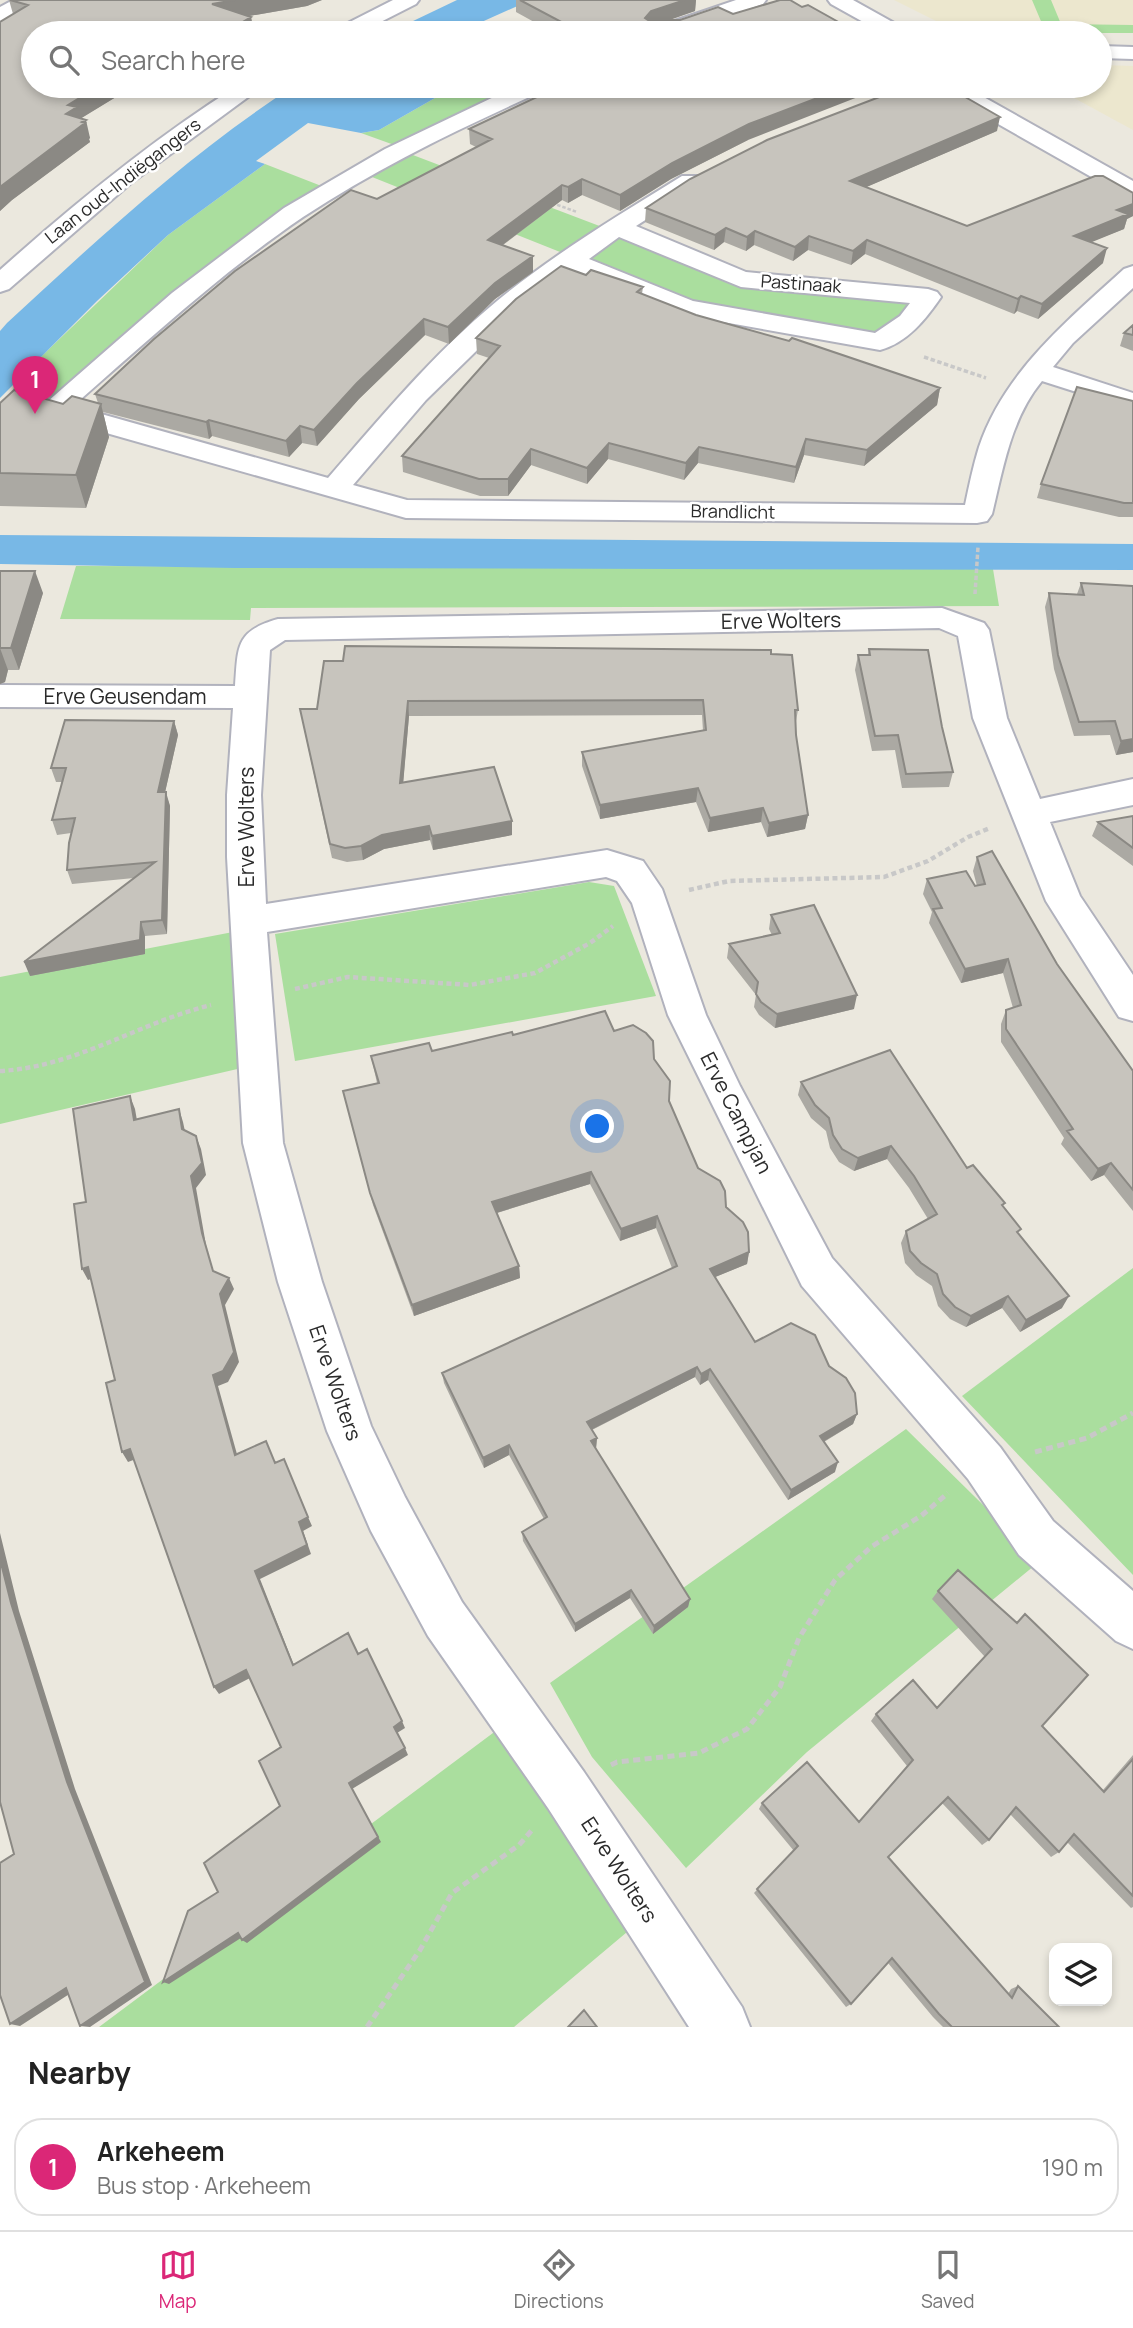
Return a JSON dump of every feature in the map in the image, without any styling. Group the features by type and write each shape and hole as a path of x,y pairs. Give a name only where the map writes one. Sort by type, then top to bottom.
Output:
{"street":[{"path":"0,16 28,0"},
{"path":"367,21 409,0"},
{"path":"688,21 756,0"},
{"path":"838,0 876,21"},
{"path":"1112,52 1133,52"},
{"name":"Laan oud-Indiëgangers","path":"0,284 108,188 169,141 234,98"},
{"path":"509,98 405,148 331,190 261,235 53,409 334,489 416,394 506,307 617,227 680,186 713,170"},
{"path":"969,98 1133,191"},
{"name":"Pastinaak","path":"570,260 687,308 880,342 909,322 928,298 863,289 741,279 617,227"},
{"name":"Brandlicht","path":"334,489 406,509 977,514 994,445 1029,380 1064,337 1133,274"},
{"path":"1029,380 1133,402"},
{"name":"Erve Wolters","path":"722,2027 566,1790 444,1619 387,1514 350,1431 300,1282 263,1143 252,998 244,795 254,645 278,630 942,618 973,630 990,718 1064,901 1133,1006"},
{"name":"Erve Geusendam","path":"0,696 251,697"},
{"path":"1028,814 1133,792"},
{"name":"Erve Campjan","path":"248,921 607,863 630,871 649,899 687,1014 725,1095 817,1272 984,1463 1036,1538 1133,1624"}],"path":[{"path":"542,199 617,227"},
{"path":"880,342 1029,380"},
{"path":"975,581 978,545"},
{"path":"0,1071 23,1072 72,1059 187,1009 348,977 470,985 535,973 590,943 649,899 729,881 884,877 928,861 968,837 1028,814"},
{"path":"367,2027 420,1950 453,1893 519,1845 566,1790 617,1762 699,1752 747,1728 780,1687 799,1638 835,1580 871,1547 921,1516 984,1463 1054,1449 1121,1422 1133,1413"}],"shaded area":[{"path":"894,0 1133,0 1133,31 1112,31 1112,21 936,21"},
{"path":"1112,65 1133,66 1133,130 1074,98 1112,98"}],"green space":[{"path":"1032,0 1051,0 1060,21 1041,21"},
{"path":"1112,25 1133,25 1133,33 1112,33"},
{"path":"435,98 494,98 397,146 361,133 379,130"},
{"path":"405,152 744,284 914,302 899,320 875,335 688,303 367,175"},
{"path":"265,164 324,187 54,401 13,389 24,373 168,235"},
{"path":"76,566 993,569 999,606 251,608 250,620 60,619"},
{"path":"589,882 614,886 656,996 295,1061 275,934"},
{"path":"233,932 246,1067 0,1124 0,977"},
{"path":"1133,1268 1133,1575 962,1396"},
{"path":"906,1429 1040,1561 807,1752 686,1868 592,1757 550,1683"},
{"path":"497,1730 633,1927 514,2027 99,2027"}],"water":[{"path":"457,0 531,0 484,21 413,21"},
{"path":"276,98 435,98 379,130 361,133 308,123 256,161 265,164 168,235 0,398 0,331 7,323 181,168"},
{"path":"0,535 1133,544 1133,570 235,568 0,564"}],"building":[{"path":"10,0 235,0 212,4 251,17 244,21 21,21 21,98 79,98 68,105 77,107 66,114 86,120 0,187 0,22 28,5"},
{"path":"520,0 685,0 651,11 645,18 680,20 718,7 733,14 780,0 790,0 802,7 808,5 837,21 559,21"},
{"path":"535,98 817,98 749,124 672,163 620,195 582,179 568,187 562,185 488,240 533,256 495,283 448,327 424,319 357,383 314,430 300,426 286,441 95,394 154,339 235,271 351,190 377,199 492,139 469,129"},
{"path":"877,98 967,98 1000,117 850,181 967,226 1095,176 1103,176 1133,193 1133,204 1117,210 1128,214 1074,236 1107,248 1042,304 1021,296 1018,299 867,240 853,251 809,236 795,247 755,231 747,237 726,228 715,235 646,208 690,179 767,140"},
{"path":"561,266 586,275 591,270 643,287 637,292 696,315 789,341 792,338 940,388 867,450 806,439 796,467 699,447 686,463 609,443 587,468 531,449 508,479 479,479 402,456 500,346 476,338 516,299"},
{"path":"1133,325 1133,335 1124,333"},
{"path":"1077,387 1133,401 1133,503 1041,484"},
{"path":"14,390 63,404 72,396 101,404 76,475 0,473 0,403"},
{"path":"0,571 35,571 11,648 0,648"},
{"path":"1081,583 1133,586 1133,739 1121,741 1115,721 1079,722 1058,655 1049,593 1084,595"},
{"path":"345,646 771,650 771,654 792,655 798,710 795,710 796,735 808,815 769,823 763,808 710,818 698,788 600,805 582,752 706,730 703,700 408,701 400,783 494,767 512,821 432,836 429,826 382,835 361,846 345,848 330,844 300,709 317,709 324,661 343,661"},
{"path":"869,649 928,650 953,772 906,774 898,735 875,736 858,655 870,655"},
{"path":"65,720 174,721 158,792 166,792 162,920 141,922 140,940 24,962 155,862 67,870 69,843 75,818 52,820 66,768 51,768"},
{"path":"1133,816 1133,848 1098,822"},
{"path":"992,851 1057,964 1133,1071 1133,1190 1111,1163 1098,1169 1067,1131 1073,1129 1006,1029 1006,1010 1021,1005 1008,959 965,969 933,909 942,908 927,879 966,871 975,886 985,884 977,857"},
{"path":"814,905 857,995 777,1014 761,1002 756,994 758,982 729,944 780,933 771,915"},
{"path":"605,1011 614,1031 633,1025 653,1041 654,1059 670,1081 669,1101 698,1168 720,1181 725,1191 726,1207 743,1222 748,1232 749,1252 710,1269 755,1342 791,1323 815,1335 829,1366 846,1378 855,1393 857,1414 820,1436 838,1462 791,1490 710,1369 701,1374 697,1367 587,1422 597,1438 591,1441 690,1599 654,1626 631,1590 575,1624 522,1532 547,1517 509,1445 483,1458 442,1373 677,1266 657,1216 621,1229 591,1172 492,1202 519,1266 412,1305 370,1193 343,1091 379,1083 371,1056 429,1043 432,1051 512,1032 513,1035"},
{"path":"890,1050 967,1168 973,1165 1005,1203 1002,1205 1021,1229 1017,1232 1069,1296 1026,1320 1008,1296 971,1316 955,1307 943,1294 937,1274 910,1251 906,1231 937,1214 914,1176 891,1146 858,1158 842,1149 833,1135 829,1118 815,1105 801,1082"},
{"path":"130,1096 134,1120 179,1109 182,1129 196,1136 202,1163 191,1176 202,1233 213,1271 229,1278 220,1294 234,1352 223,1371 213,1375 235,1455 266,1441 275,1463 284,1459 308,1517 299,1522 307,1545 255,1571 293,1665 348,1633 358,1654 367,1649 402,1721 394,1727 405,1748 349,1783 378,1837 242,1940 238,1933 163,1982 188,1911 218,1892 204,1863 280,1806 259,1761 281,1747 246,1670 214,1687 130,1449 122,1452 106,1383 115,1380 88,1267 82,1269 74,1204 86,1202 73,1109"},
{"path":"0,1559 11,1603 67,1782 145,1982 80,2026 66,1988 10,2024 0,1995 0,1863 14,1854 0,1802"},
{"path":"958,1570 1017,1623 1025,1614 1088,1675 1042,1726 1104,1792 1133,1759 1133,1896 1074,1834 1059,1852 1016,1807 989,1840 948,1797 888,1857 1012,1998 1018,1986 1059,2027 952,2027 892,1958 851,2004 757,1889 798,1846 762,1803 807,1762 859,1822 913,1760 876,1714 913,1680 937,1708 992,1649 938,1591"},
{"path":"584,2010 597,2027 568,2027"}],"place":[{"name":"Arkeheem","path":"35,414"}]}
